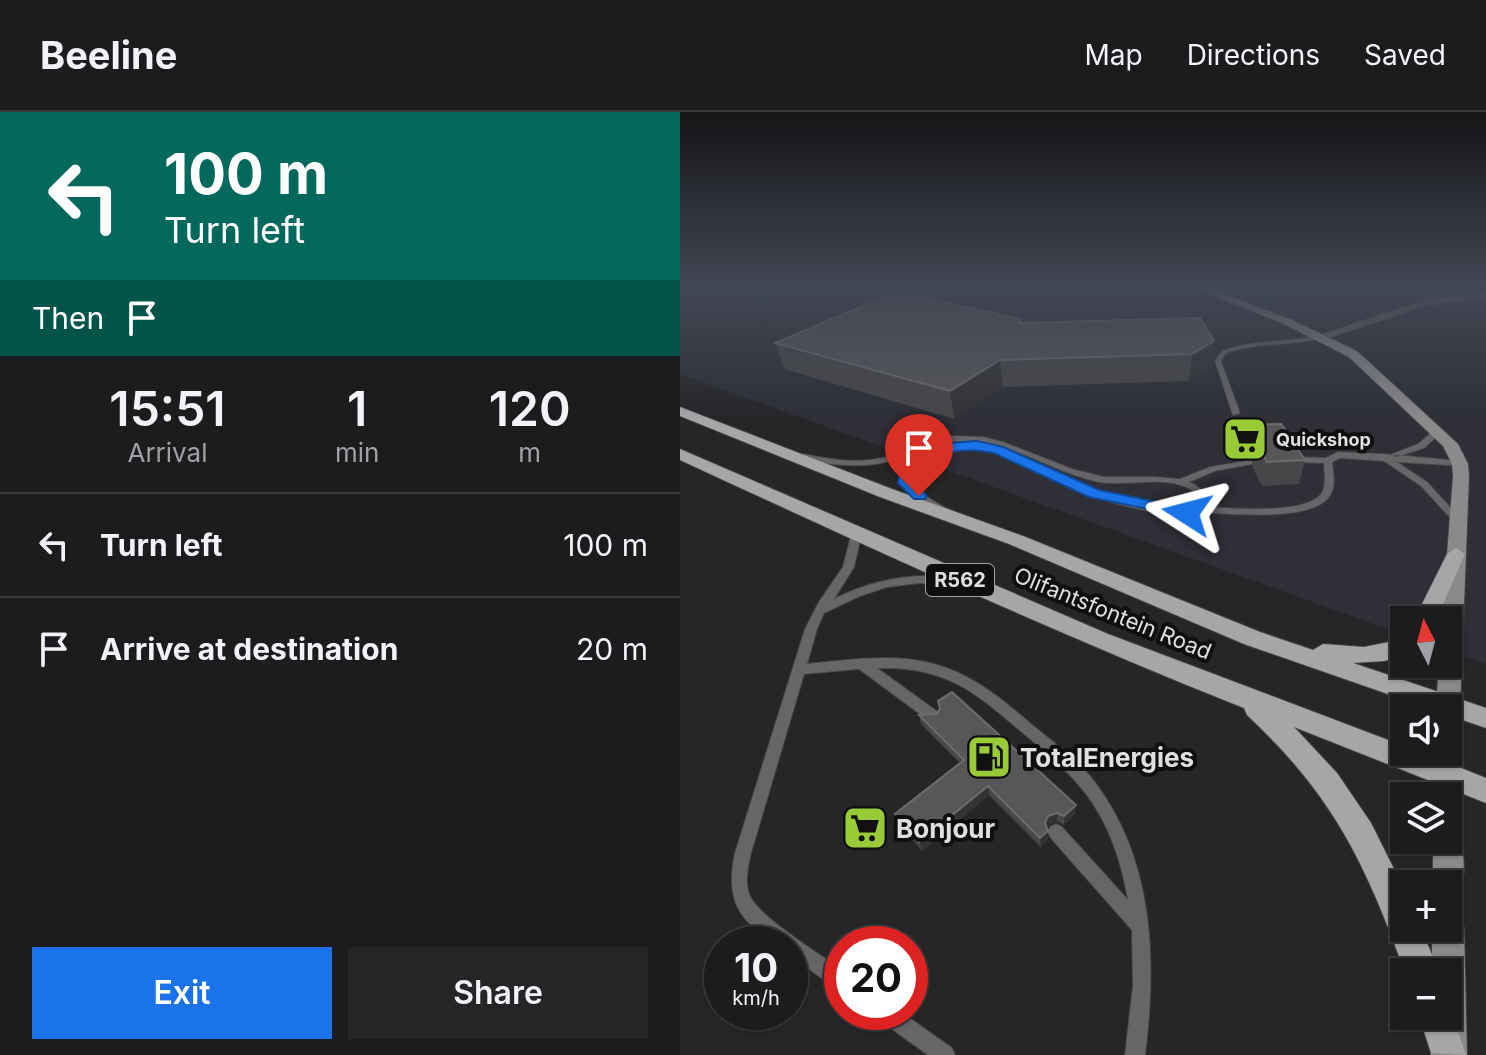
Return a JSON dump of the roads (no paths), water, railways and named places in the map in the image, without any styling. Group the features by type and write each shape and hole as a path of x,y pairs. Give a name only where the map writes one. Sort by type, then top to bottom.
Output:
{"main road":[{"name":"Olifantsfontein Road","path":"680,411 886,493 947,512 1252,638 1416,694"},
{"name":"Olifantsfontein Road","path":"680,454 856,536 962,581 1243,697 1486,791"},
{"path":"1432,606 1456,554"},
{"path":"1252,638 1301,649 1364,657 1390,653"},
{"path":"1243,697 1299,746 1339,793 1362,831 1390,895"},
{"name":"Olifantsfontein Road","path":"1462,710 1486,718"},
{"path":"1441,1030 1449,1054"}],"street":[{"path":"1306,331 1360,359 1439,431 1460,464 1449,694"},
{"path":"1321,337 1339,331"},
{"path":"1448,942 1449,1054"}],"lane":[{"path":"1236,413 1218,361 1224,352 1321,337"},
{"path":"1384,456 1411,451 1439,431"},
{"path":"784,453 832,463 862,464 887,460 935,442 973,438 1000,442 1102,480 1183,481 1213,469 1249,462"},
{"path":"947,512 911,489 906,483 907,472 913,461 923,454 963,445 998,450 1094,494 1171,511 1283,510 1315,504 1325,497 1331,479 1328,461"},
{"path":"1284,460 1328,461 1344,454 1460,464"},
{"path":"1384,456 1424,484 1459,523"},
{"path":"1183,481 1199,491 1200,510"},
{"path":"824,968 757,920 747,909 737,888 743,853 816,616 846,576 854,558 856,536"},
{"path":"816,616 849,595 886,582 920,578 962,581"},
{"path":"799,670 863,664 905,665 951,674 991,698 1069,764 1088,785 1112,825 1132,879 1142,928 1144,967 1135,1055"},
{"path":"863,664 933,716"},
{"path":"1056,832 1142,928"},
{"path":"910,1030 945,1055"}],"place":[{"name":"Quickshop","path":"1245,439"},
{"name":"TotalEnergies","path":"989,757"},
{"name":"Bonjour","path":"865,828"}]}
